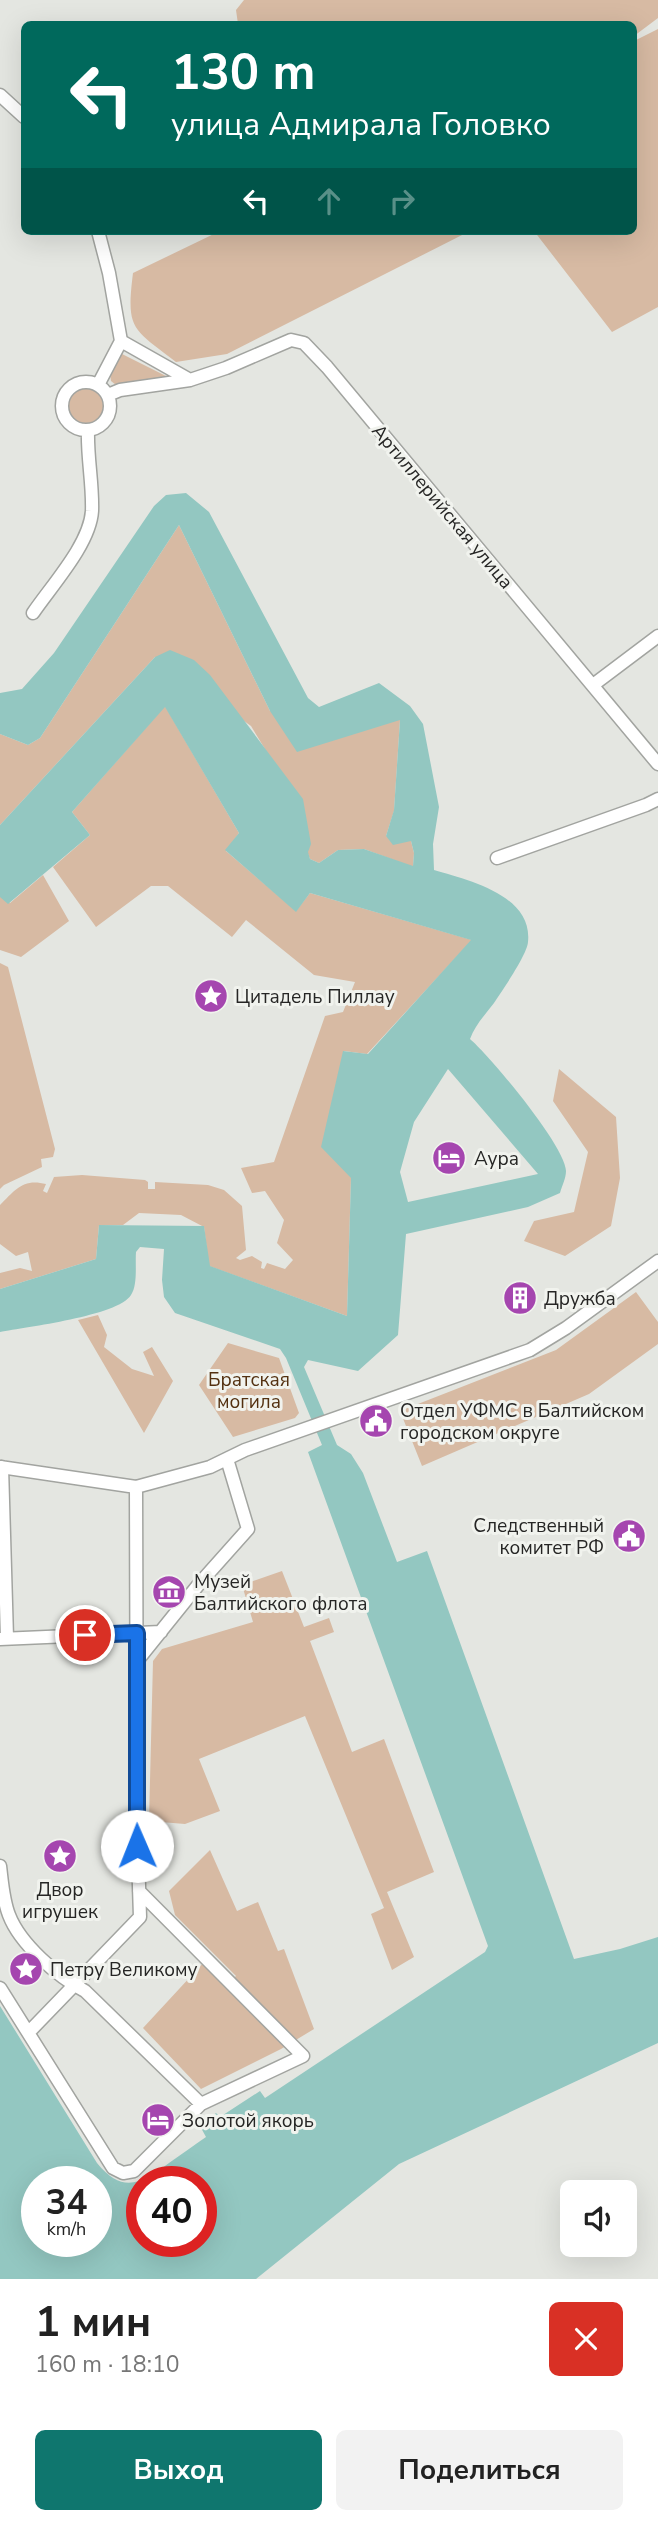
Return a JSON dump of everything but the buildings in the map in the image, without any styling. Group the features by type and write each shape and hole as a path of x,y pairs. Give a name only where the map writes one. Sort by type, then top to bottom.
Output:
{"street":[{"path":"0,95 21,114"},
{"path":"98,384 121,341 99,235"},
{"name":"Артиллерийская улица","path":"108,396 120,390 191,380 291,340 303,343 327,367 658,764"},
{"path":"121,341 191,380"},
{"path":"80,382 98,384 108,396 110,404 104,422 97,428 88,430 71,425 62,409 62,400 72,386 80,382"},
{"path":"33,612 83,540 90,525 92,509 88,430"},
{"path":"593,685 658,636"},
{"path":"497,858 658,799"},
{"path":"161,1632 4,1639 1,1467 136,1487 211,1467 245,1450 530,1350 559,1333 658,1261"},
{"path":"137,1661 248,1529 227,1459"},
{"path":"29,2032 140,1917 136,1825 136,1487"},
{"path":"0,1866 7,1912 16,1932 64,1979 85,1991 201,2104"},
{"path":"0,1988 113,2168 123,2173 134,2171 201,2104 303,2056 139,1891"}],"green space":[{"path":"244,0 658,0 658,18 637,34 637,21 238,21 236,10"},
{"path":"658,29 658,307 612,332 537,235 637,235 637,40"},
{"path":"212,235 462,235 227,354 176,362 150,342 135,326 131,306 133,273"},
{"path":"120,353 168,377 116,385 111,381 110,374"},
{"path":"86,387 100,392 105,406 100,420 86,425 72,420 67,406 72,392"},
{"path":"179,525 270,711 400,720 394,811 386,836 411,841 413,867 364,849 338,850 319,863 310,859 268,754 251,726 155,657 0,825 0,734 28,745 40,738"},
{"path":"165,706 239,833 226,851 296,911 310,893 472,940 367,1054 344,1051 351,1178 347,1316 209,1266 204,1227 181,1215 139,1213 123,1225 99,1225 96,1259 0,1289 0,1273 20,1268 32,1271 28,1252 16,1256 0,1244 0,1205 25,1184 46,1184 43,1191 47,1193 54,1177 82,1175 145,1180 148,1182 148,1189 155,1189 155,1182 208,1185 224,1190 242,1206 246,1250 236,1258 240,1260 252,1256 262,1262 261,1268 264,1269 267,1263 285,1269 293,1260 277,1243 284,1220 265,1191 252,1193 241,1168 274,1162 325,1016 343,1012 355,982 314,975 246,920 232,937 168,886 151,886 96,927 53,867 90,835 72,812"},
{"path":"43,875 69,921 21,957 0,950 0,895 10,903"},
{"path":"0,963 8,967 55,1149 53,1157 41,1159 42,1167 0,1189"},
{"path":"559,1069 616,1117 620,1178 611,1226 565,1256 524,1241 534,1221 574,1212 588,1152 553,1101"},
{"path":"636,1292 658,1322 658,1344 589,1394 422,1466 400,1411 556,1350"},
{"path":"98,1315 107,1335 104,1347 132,1369 154,1376 143,1352 152,1347 173,1381 144,1433 78,1320"},
{"name":"Братская могила","path":"228,1343 279,1358 299,1413 295,1418 233,1437 199,1385"},
{"path":"282,1571 304,1627 329,1618 334,1632 310,1641 352,1752 384,1739 434,1872 387,1892 414,1957 392,1970 371,1914 384,1908 305,1716 199,1759 220,1811 185,1824 149,1821 153,1661 162,1649 253,1622 242,1585"},
{"path":"210,1850 237,1911 258,1902 278,1951 284,1949 314,2029 281,2049 201,2089 143,2028 204,1962 225,1986 236,1976 175,1915 169,1891"}],"water":[{"path":"186,493 209,512 308,698 319,707 379,683 410,706 423,724 439,807 433,844 434,870 496,892 520,912 527,926 527,948 514,973 470,1039 510,1082 554,1143 566,1171 560,1193 528,1207 406,1234 398,1335 358,1371 308,1360 304,1367 337,1445 351,1454 363,1473 397,1562 427,1551 574,1959 658,1937 658,2043 399,2164 256,2279 0,2279 0,2006 100,2166 21,2166 21,2257 112,2257 112,2177 126,2182 126,2257 217,2257 217,2166 164,2166 206,2137 200,2126 216,2113 220,2117 260,2091 265,2098 485,1952 488,1946 308,1452 322,1445 280,1349 175,1313 164,1297 164,1249 140,1247 136,1252 133,1291 123,1302 91,1315 0,1332 0,1289 96,1259 99,1225 204,1226 210,1266 347,1316 351,1178 321,1147 343,1051 368,1054 471,940 310,893 296,912 225,850 239,833 165,707 72,812 90,835 8,904 0,897 0,825 155,657 170,650 194,660 210,675 303,799 311,844 308,852 310,859 319,863 338,850 364,849 413,866 411,841 393,845 386,836 394,810 400,720 297,752 270,711 179,525 40,738 28,745 0,734 0,693 22,689 54,653 154,506 166,495","holes":["448,1069 538,1174 408,1202 400,1172 414,1122"]}],"place":[{"name":"Цитадель Пиллау","path":"211,996"},
{"name":"Аура","path":"449,1158"},
{"name":"Дружба","path":"520,1298"},
{"name":"Отдел УФМС в Балтийском городском округе","path":"376,1421"},
{"name":"Следственный комитет РФ","path":"629,1536"},
{"name":"Музей Балтийского флота","path":"169,1592"},
{"name":"Двор игрушек","path":"60,1856"},
{"name":"Петру Великому","path":"26,1969"},
{"name":"Золотой якорь","path":"158,2120"}],"route":[{"path":"85,1635 137,1633 137,1846"}]}
